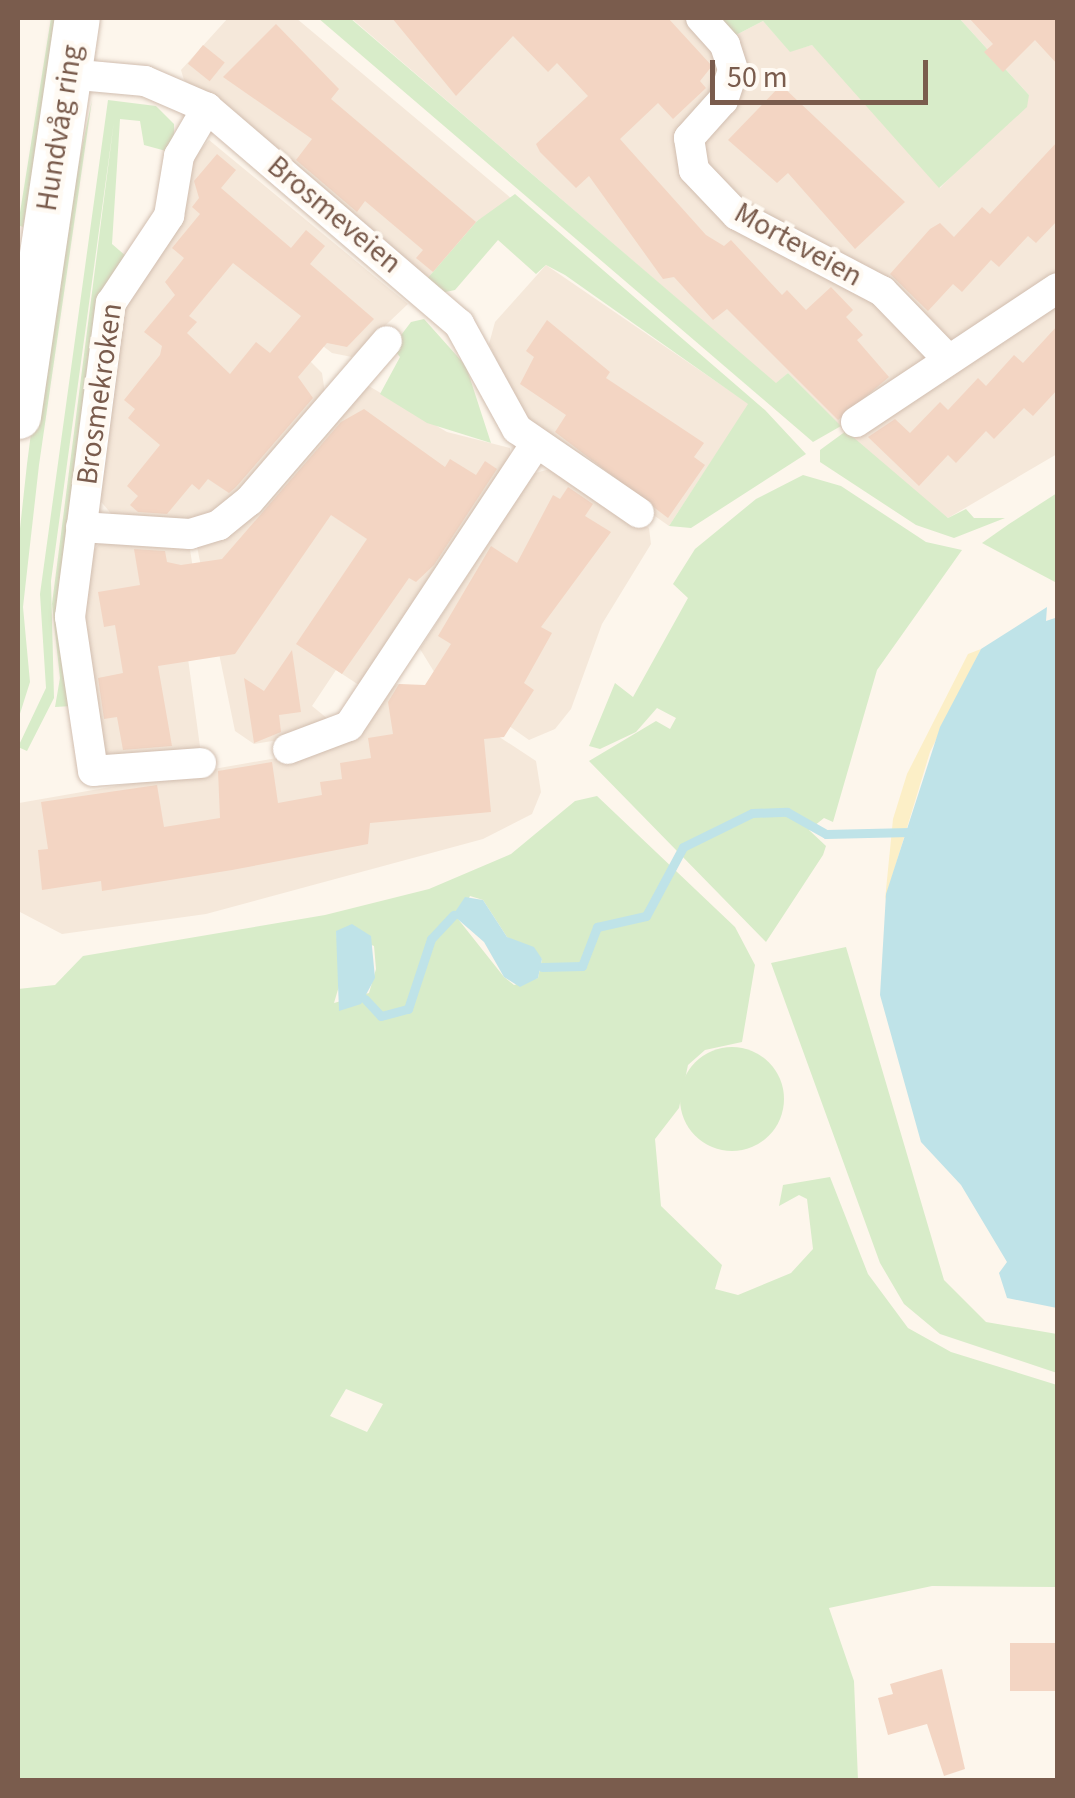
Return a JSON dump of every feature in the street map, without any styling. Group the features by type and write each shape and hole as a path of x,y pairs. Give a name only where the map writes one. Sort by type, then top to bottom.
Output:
{"main road":[{"name":"Hundvåg ring","path":"18,416 77,18"}],"street":[{"name":"Morteveien","path":"701,18 725,45 733,70 723,100 689,138 694,170 745,220 882,291 948,359"},
{"name":"Brosmeveien","path":"68,74 145,80 207,108 459,324 480,350 508,418 536,444 639,513"},
{"name":"Brosmekroken","path":"201,763 93,771 71,639 80,527 115,288 164,227 183,145 207,108"},
{"path":"856,422 1058,288"},
{"name":"Brosmekroken","path":"80,527 190,534 220,525 249,502 387,340"},
{"path":"288,749 350,726 536,444"}],"shaded area":[{"path":"228,18 296,18 512,199 477,221 426,280 184,80 181,70"},
{"path":"351,18 721,18 736,35 763,21 790,51 812,45 830,61 940,188 1029,95 959,18 1057,18 1057,454 948,518 870,457 788,373 776,384"},
{"path":"209,140 408,304 352,357 332,353 306,333 295,346 322,373 325,393 240,499 201,522 114,517 97,497 128,286 186,166"},
{"path":"546,265 749,404 669,526 528,426 489,344 495,322"},
{"path":"362,382 447,432 510,448 510,467 365,689 336,670 312,706 328,719 321,733 254,744 235,731 196,542"},
{"path":"550,469 649,528 651,544 602,624 571,709 555,729 529,740 436,675 420,649 532,474"},
{"path":"100,543 189,543 204,640 186,644 201,754 111,759 103,752 82,639 89,555"},
{"path":"397,684 422,686 536,761 541,792 532,814 483,839 206,914 62,934 20,912 19,803 305,753"}],"green space":[{"path":"51,18 62,18 23,227 18,225"},
{"path":"318,18 350,18 776,383 788,373 841,426 813,442"},
{"path":"721,18 959,18 1029,95 1027,107 939,188 812,45 790,52 763,21 736,35"},
{"path":"92,100 39,465 23,607 30,682 18,720 18,547 27,464 46,318"},
{"path":"108,100 156,106 174,124 174,137 166,151 144,145 140,121 120,119 112,244 127,257 72,706 55,707 60,678 52,604 114,121 51,581 54,698 27,751 18,747 46,688 40,594"},
{"path":"515,194 765,410 806,454 691,528 669,526 748,404 565,275 546,265 536,274 498,240 455,290 441,293 426,280 477,221"},
{"path":"424,319 466,366 491,443 427,423 380,394 400,357 392,347 411,322"},
{"path":"846,431 948,518 966,509 974,518 1005,518 954,538 916,525 820,462 820,450"},
{"path":"803,475 841,486 926,542 962,550 877,670 833,822 824,818 809,830 826,846 823,855 766,942 589,761 656,721 670,729 676,718 657,708 636,732 600,749 589,746 615,683 633,697 688,598 673,584 695,549 756,499"},
{"path":"1057,493 1055,582 982,543 1009,524"},
{"path":"597,796 735,927 755,965 742,1042 705,1050 688,1065 679,1108 655,1139 661,1206 722,1265 715,1289 738,1295 791,1273 813,1249 807,1199 799,1195 779,1206 783,1185 830,1177 868,1274 908,1328 951,1352 1057,1385 1057,1587 932,1586 829,1608 854,1681 858,1780 18,1780 18,989 55,985 83,956 325,915 429,889 511,854 575,801","holes":["470,896 483,900 507,937 542,959 538,978 514,985 504,977 458,919","336,931 374,946 376,969 369,993 334,1003 342,976","346,1389 383,1404 367,1432 330,1416"]},
{"path":"846,947 944,1280 986,1322 1057,1334 1057,1373 940,1334 904,1304 880,1263 771,963"},
{"path":"732,1047 752,1051 769,1062 780,1079 784,1099 780,1119 769,1136 752,1147 732,1151 712,1147 695,1136 684,1119 680,1099 684,1079 695,1062 712,1051"}],"sand":[{"path":"981,649 930,752 885,900 893,819 907,774 968,654"}],"water":[{"path":"1047,607 1046,621 1058,617 1057,1308 1007,1298 999,1273 1007,1262 961,1185 921,1142 880,995 886,894 940,727 981,649"},
{"path":"465,897 483,900 507,937 534,947 542,959 538,978 520,987 504,977 484,942 453,915"},
{"path":"352,924 371,936 375,978 361,1004 339,1011 336,931"}],"building":[{"path":"392,18 668,18 712,66 700,81 706,88 673,119 658,103 620,139 706,235 724,246 731,240 782,295 787,290 806,310 831,287 853,310 846,317 863,335 857,340 889,377 838,420 727,309 713,320 674,277 663,279 589,176 576,188 540,152 536,144 588,96 557,63 548,72 513,36 456,96"},
{"path":"969,18 1058,18 1058,65 1035,40 1003,72 984,52 993,44"},
{"path":"276,24 339,89 331,99 476,222 433,272 416,258 423,250 365,201 357,212 296,160 312,139 223,77"},
{"path":"203,45 225,63 210,81 188,64"},
{"path":"781,85 905,202 855,249 788,173 777,183 728,140"},
{"path":"1058,141 1058,220 1036,243 1028,236 999,267 991,260 962,292 953,284 928,311 890,274 940,223 954,237 982,207 990,214"},
{"path":"217,154 236,170 221,188 291,248 306,230 325,246 310,264 374,319 347,347 327,343 298,377 313,398 229,493 208,479 199,490 192,484 167,514 138,512 130,505 138,496 127,486 160,445 128,418 135,409 124,400 160,355 162,346 144,332 175,295 165,282 184,258 172,248 200,214 192,207 199,198 194,181","holes":["233,263 301,316 270,353 256,342 230,374 187,333 197,322 189,316"]},
{"path":"547,320 610,372 606,378 704,443 694,457 705,465 668,518 555,432 566,415 520,384 534,357 526,351"},
{"path":"1058,325 1058,389 1033,416 1024,408 994,439 986,431 956,463 948,455 919,486 868,437 895,419 910,433 940,402 948,410 978,378 986,386 1014,355 1023,363"},
{"path":"364,409 445,467 450,459 476,475 485,461 497,469 434,565 416,582 409,578 342,674 296,644 367,539 331,515 235,654 158,666 172,746 123,750 117,717 104,719 98,678 123,673 115,625 104,627 98,592 140,585 134,549 165,551 167,562 181,565 222,559 341,422"},
{"path":"568,487 593,504 585,516 611,532 541,627 552,633 524,683 534,690 504,737 484,739 491,812 370,823 368,844 232,870 102,891 101,881 42,890 38,850 48,849 41,802 157,785 164,827 220,818 218,771 272,762 278,803 322,795 320,782 342,779 340,763 371,758 368,738 393,734 388,702 399,684 425,685 451,644 438,636 491,546 517,563 553,495 560,499"},
{"path":"292,650 301,712 279,715 281,732 254,743 244,678 264,691"},
{"path":"1010,1643 1058,1643 1058,1691 1010,1691"},
{"path":"942,1669 965,1769 944,1776 927,1724 888,1735 878,1698 893,1694 890,1684"}],"waterway":[{"path":"542,967 582,966 597,927 646,916 683,847 752,813 787,812 826,834 910,832"},
{"path":"365,999 381,1016 408,1009 431,939 453,915"}]}
